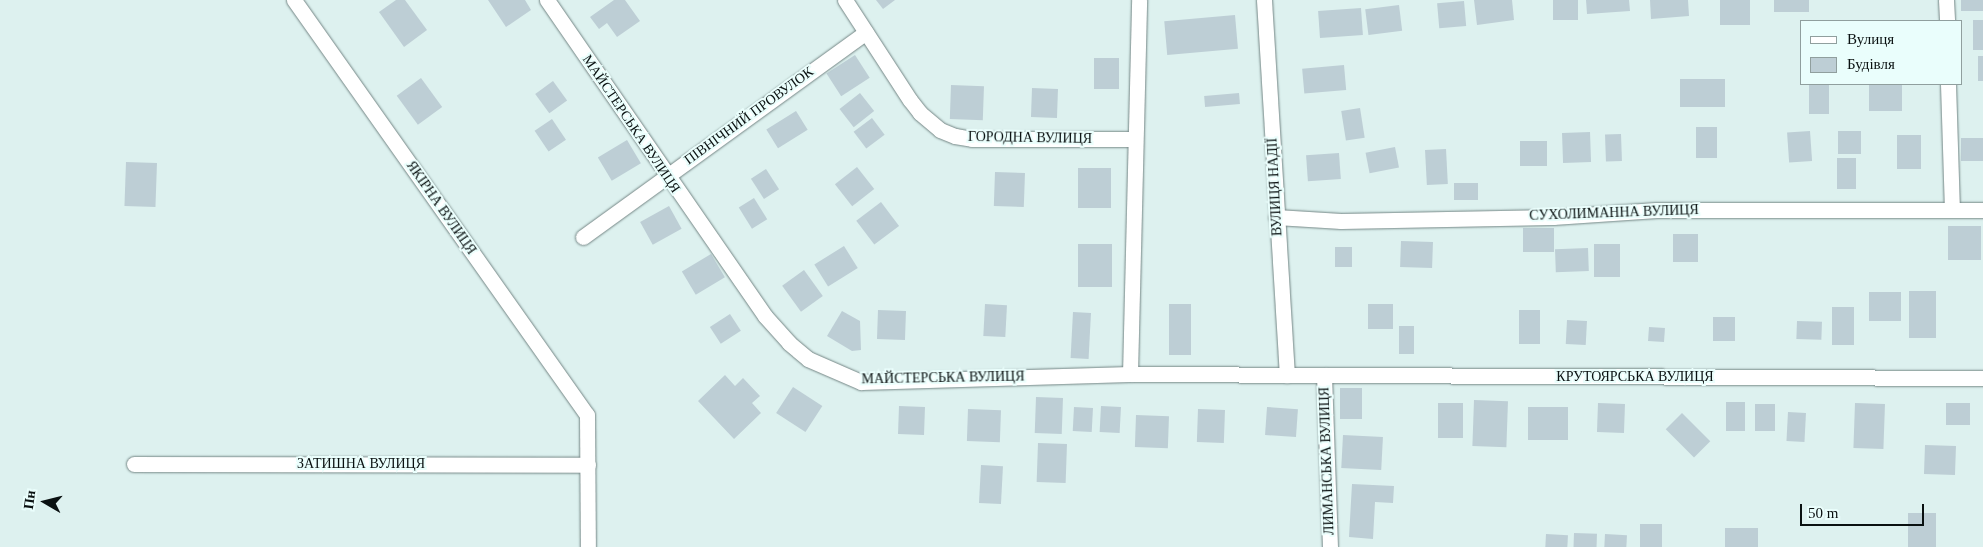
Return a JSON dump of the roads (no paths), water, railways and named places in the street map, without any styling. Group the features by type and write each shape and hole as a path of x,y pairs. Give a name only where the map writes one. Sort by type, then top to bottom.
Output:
{"street":[{"name":"ЯКІРНА ВУЛИЦЯ","path":"294,0 588,415 588,465"},
{"name":"МАЙСТЕРСЬКА ВУЛИЦЯ","path":"547,0 666,176 765,316 788,343 808,359 861,382 1130,374 1287,374"},
{"name":"ГОРОДНА ВУЛИЦЯ","path":"845,0 920,113 940,130 955,136 972,139 1134,139"},
{"path":"1130,374 1138,0"},
{"name":"ВУЛИЦЯ НАДІЇ","path":"1264,0 1287,374"},
{"path":"1946,0 1947,20"},
{"name":"ПІВНІЧНИЙ ПРОВУЛОК","path":"584,237 866,32"},
{"path":"1948,85 1952,210"},
{"name":"СУХОЛИМАННА ВУЛИЦЯ","path":"1276,217 1341,220 1553,217 1656,210 1983,210"},
{"name":"КРУТОЯРСЬКА ВУЛИЦЯ","path":"1287,374 1983,378"},
{"name":"ЛИМАНСЬКА ВУЛИЦЯ","path":"1324,375 1330,547"},
{"name":"ЗАТИШНА ВУЛИЦЯ","path":"134,464 588,465"},
{"path":"588,465 588,547"}]}
